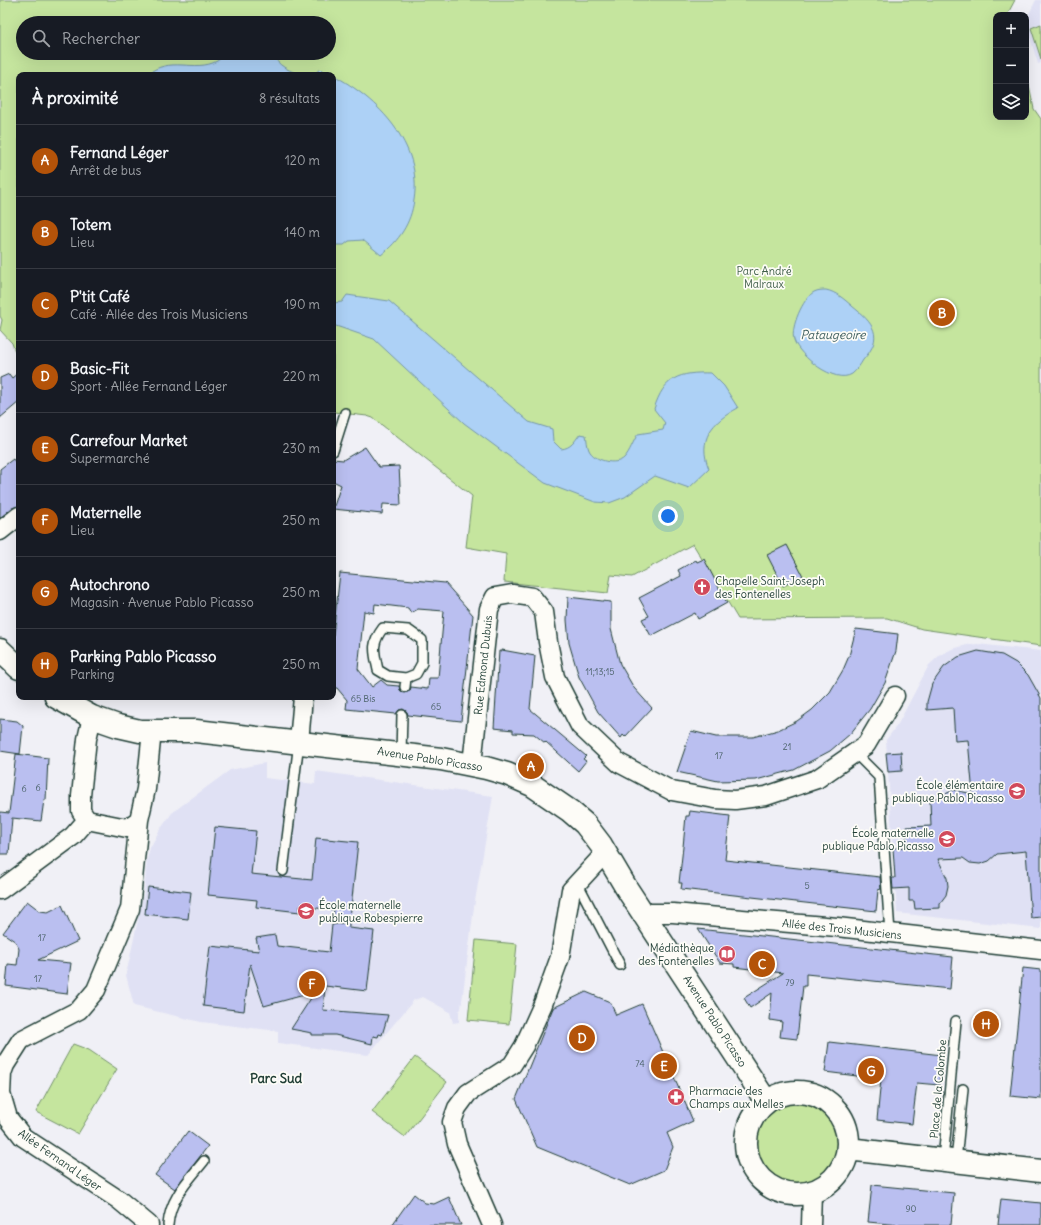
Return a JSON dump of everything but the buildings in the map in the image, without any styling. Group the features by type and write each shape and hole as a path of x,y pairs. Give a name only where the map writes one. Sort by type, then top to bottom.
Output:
{"street":[{"path":"0,531 16,518"},
{"name":"Rue Edmond Dubuis","path":"472,764 489,609 495,597 512,594 532,597 544,612 555,676 580,726 619,762 672,791 715,800 735,800 766,796 817,779 866,745 895,696"},
{"path":"0,650 16,665"},
{"name":"Avenue Pablo Picasso","path":"61,700 92,717 118,726 140,731 182,729 400,754 472,764 507,774 552,797 585,824 606,852 627,889 766,1101"},
{"path":"299,742 303,700"},
{"path":"92,717 87,738 81,796 81,811 87,820 126,828 139,820"},
{"name":"Allée Fernand Léger","path":"149,1225 119,1200 23,1137 8,1118 0,1094 4,1065 21,1040 79,1010 96,990 131,905 133,865 139,820 146,789 152,731"},
{"path":"0,890 73,836 87,820"},
{"path":"492,1225 456,1144 452,1122 456,1108 468,1093 512,1065 524,1046 555,973 560,957 570,890 606,852"},
{"name":"Allée des Trois Musiciens","path":"643,913 666,912 890,933 1041,950"},
{"path":"798,1092 815,1095 827,1102 836,1111 844,1122 848,1136 848,1149 845,1161 832,1180 812,1192 794,1194 776,1190 761,1180 750,1166 745,1148 747,1131 754,1114 766,1101 782,1094 798,1092"},
{"path":"848,1149 1041,1171"},
{"path":"810,1225 812,1192"}],"lane":[{"path":"336,442 345,414"},
{"path":"383,628 408,630 422,640 422,663 416,674 405,683 378,670 375,655 375,639 383,628"},
{"path":"400,754 402,714"},
{"path":"283,871 299,742"},
{"path":"855,753 879,777 890,933"},
{"path":"577,882 620,965"},
{"name":"Place de la Colombe","path":"950,1160 956,1021"},
{"path":"950,1160 963,1089"},
{"path":"168,1225 169,1213 175,1198 204,1161"}],"shaded area":[{"path":"1036,0 1041,0 1041,63 1038,64 1029,34 1029,14"},
{"path":"977,644 1041,651 1041,929 897,913 886,740 898,724 929,665 940,655 952,649"},
{"name":"École maternelle publique Robespierre","path":"265,763 265,778 315,784 316,771 493,796 474,907 461,1009 459,1011 459,1022 453,1023 450,1012 423,997 414,1000 368,1055 278,1043 278,1031 201,1022 134,1006 126,975 144,892 147,859 150,848 159,831 172,813 230,770"}],"green space":[{"name":"Parc André Malraux","path":"0,0 1015,0 1009,12 993,12 993,120 1029,120 1029,85 1034,109 1041,119 1041,646 922,629 887,618 738,619 693,544 632,577 611,575 608,593 504,582 506,554 466,547 472,496 373,418 336,412 336,72 16,72 16,354 12,343 0,330 2,320 0,316"},
{"path":"1041,24 1041,59 1031,28"},
{"path":"476,940 517,944 509,1024 468,1020"},
{"path":"73,1044 89,1050 117,1069 78,1134 36,1112"},
{"path":"415,1057 447,1082 405,1137 372,1112"},
{"path":"797,1099 813,1102 827,1111 836,1125 839,1141 836,1157 827,1171 813,1180 797,1183 781,1180 767,1171 758,1157 755,1141 758,1125 767,1111 781,1102"}],"water":[{"path":"276,60 285,68 294,72 151,72 164,66 200,65 217,61"},
{"path":"320,69 326,72 316,72"},
{"path":"336,77 366,97 394,126 404,143 411,161 415,180 414,200 407,224 399,238 387,250 381,255 363,240 349,241 344,245 336,245"},
{"name":"Pataugeoire","path":"818,290 826,290 837,294 849,303 866,318 874,330 874,344 870,351 852,374 845,376 836,376 818,367 803,354 797,347 794,340 794,328 798,314 806,300 810,295"},
{"path":"347,295 389,301 529,422 552,429 553,441 561,449 570,446 580,434 586,435 589,450 595,457 605,461 616,462 624,458 638,434 663,430 665,423 654,409 663,390 668,383 674,379 690,374 711,373 724,386 738,408 721,419 709,432 705,449 709,469 689,488 655,476 625,497 609,503 595,502 545,483 464,423 374,339 336,326 336,303 342,302"}],"place":[{"name":"Totem","path":"942,313"},
{"name":"Chapelle Saint-Joseph des Fontenelles","path":"702,587"},
{"name":"Fernand Léger","path":"531,766"},
{"name":"École élémentaire publique Pablo Picasso","path":"1017,791"},
{"name":"École maternelle publique Pablo Picasso","path":"947,839"},
{"name":"École maternelle publique Robespierre","path":"306,911"},
{"name":"Médiathèque des Fontenelles","path":"727,954"},
{"name":"P'tit Café","path":"762,964"},
{"name":"Maternelle","path":"312,984"},
{"name":"Parking Pablo Picasso","path":"986,1024"},
{"name":"Basic-Fit","path":"582,1038"},
{"name":"Carrefour Market","path":"664,1066"},
{"name":"Autochrono","path":"871,1071"},
{"name":"Pharmacie des Champs aux Melles","path":"676,1097"}],"district":[{"name":"Parc Sud","path":"276,1078"}]}
